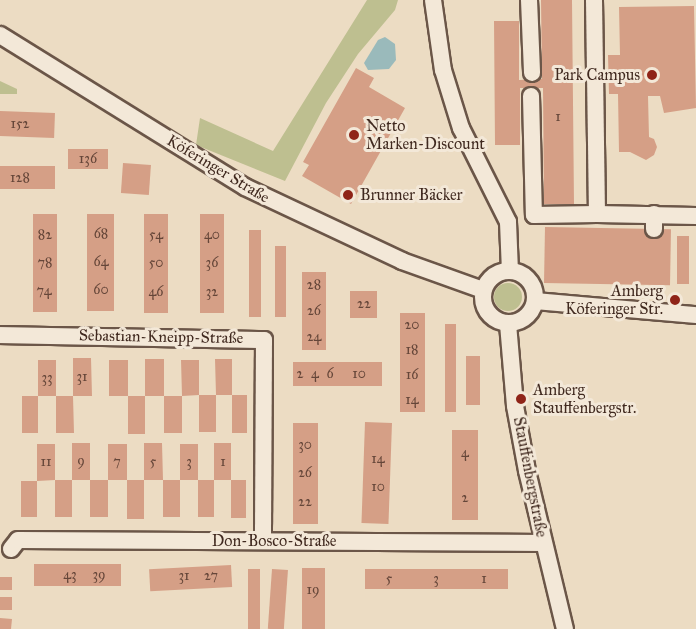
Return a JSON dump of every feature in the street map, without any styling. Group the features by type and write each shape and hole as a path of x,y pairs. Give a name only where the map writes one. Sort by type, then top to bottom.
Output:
{"street":[{"path":"433,0 443,70 461,128 508,222 510,271"},
{"path":"529,0 532,73"},
{"path":"594,0 597,214"},
{"name":"Köferinger Straße","path":"0,35 244,187 381,251 483,290"},
{"path":"531,96 534,214 557,221 597,214 654,221 696,216"},
{"path":"510,271 525,277 534,301 523,319 508,324 488,313 483,290 493,276 510,271"},
{"path":"534,301 696,315"},
{"name":"Stauffenbergstraße","path":"508,324 515,406 543,543 565,629"},
{"name":"Sebastian-Kneipp-Straße","path":"0,335 264,339 263,541"},
{"name":"Don-Bosco-Straße","path":"11,549 18,540 543,543"}],"green space":[{"path":"367,0 398,0 395,10 358,54 326,103 285,181 196,145 200,118 273,151"},
{"path":"0,81 17,89 17,94 0,94"},
{"path":"508,283 518,287 522,297 518,307 508,311 498,307 494,297 498,287"}],"water":[{"path":"385,37 395,44 396,60 389,69 368,70 364,63 378,40"}],"building":[{"path":"541,0 572,0 574,204 544,204 543,88 520,88 520,145 495,145 494,21 519,21 519,80 542,79"},
{"name":"Park Campus","path":"694,6 696,108 664,113 660,96 648,96 649,137 654,139 657,147 654,155 646,160 630,152 619,152 618,94 609,94 608,55 620,55 619,7"},
{"name":"Netto Marken-Discount","path":"356,68 374,78 369,87 405,108 351,204 302,176 309,165 303,162"},
{"path":"0,111 55,113 54,138 0,136"},
{"path":"68,149 108,149 108,169 68,169"},
{"path":"123,163 151,165 149,195 121,193"},
{"path":"0,166 55,166 55,189 0,189"},
{"path":"33,214 57,214 57,312 33,312"},
{"path":"87,214 114,214 114,311 87,311"},
{"path":"144,214 168,214 168,313 144,313"},
{"path":"200,214 224,214 224,313 200,313"},
{"path":"545,227 671,229 670,285 544,283"},
{"path":"249,230 261,230 261,317 249,317"},
{"path":"677,236 689,236 689,284 677,284"},
{"path":"275,246 286,246 286,317 275,317"},
{"path":"302,272 326,272 326,350 302,350"},
{"path":"350,291 377,291 377,318 350,318"},
{"path":"400,313 425,313 425,412 400,412"},
{"path":"445,324 456,324 456,412 445,412"},
{"path":"466,356 480,356 480,405 466,405"},
{"path":"73,358 91,358 92,396 73,396"},
{"path":"145,359 164,359 164,396 145,396"},
{"path":"215,359 232,359 232,395 216,395"},
{"path":"38,360 56,360 56,396 38,396"},
{"path":"109,360 128,360 128,396 109,396"},
{"path":"181,360 199,360 199,395 182,396"},
{"path":"293,362 382,362 382,386 293,386"},
{"path":"199,395 216,395 216,432 199,432"},
{"path":"232,395 247,395 247,433 232,433"},
{"path":"22,396 38,396 38,433 22,433"},
{"path":"56,396 73,396 74,433 56,433"},
{"path":"128,396 145,396 145,434 128,434"},
{"path":"164,396 182,396 182,433 164,433"},
{"path":"365,422 392,423 388,524 361,523"},
{"path":"293,423 318,423 318,524 293,524"},
{"path":"452,430 478,430 478,520 452,520"},
{"path":"72,443 90,443 90,480 72,480"},
{"path":"144,443 162,443 163,480 144,480"},
{"path":"214,443 231,443 231,480 214,480"},
{"path":"37,444 55,444 55,480 37,481"},
{"path":"108,444 127,444 127,480 108,480"},
{"path":"180,444 198,444 198,480 180,480"},
{"path":"55,480 72,480 72,517 55,517"},
{"path":"90,480 108,480 108,517 90,517"},
{"path":"127,480 144,480 144,519 127,519"},
{"path":"163,480 180,480 180,517 163,517"},
{"path":"198,480 214,480 214,517 198,517"},
{"path":"231,480 246,480 246,518 231,518"},
{"path":"21,481 37,481 37,517 21,517"},
{"path":"34,564 121,564 121,586 34,586"},
{"path":"231,565 232,587 150,591 149,569"},
{"path":"302,568 325,568 325,629 302,629"},
{"path":"248,569 260,569 260,629 248,629"},
{"path":"272,569 288,570 284,629 268,629"},
{"path":"365,569 508,569 508,589 365,589"},
{"path":"0,577 12,577 12,590 0,590"},
{"path":"0,597 12,597 12,610 0,610"},
{"path":"0,618 12,619 11,629 0,629"}],"place":[{"name":"Park Campus","path":"652,75"},
{"name":"Netto Marken-Discount","path":"354,135"},
{"name":"Brunner Bäcker","path":"348,195"},
{"name":"Amberg Köferinger Str.","path":"675,300"},
{"name":"Amberg Stauffenbergstr.","path":"521,399"}]}
